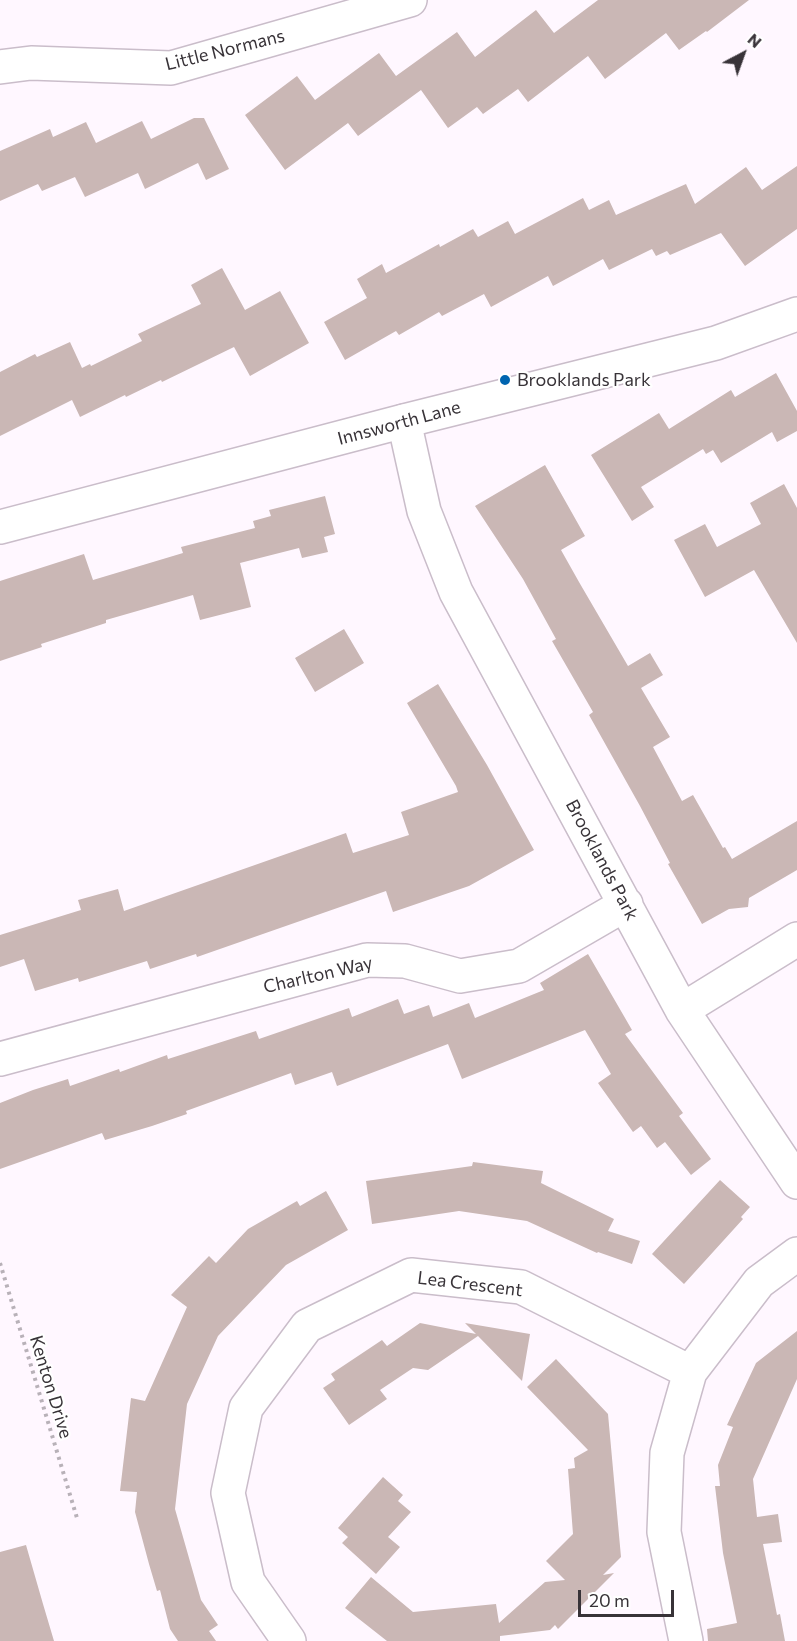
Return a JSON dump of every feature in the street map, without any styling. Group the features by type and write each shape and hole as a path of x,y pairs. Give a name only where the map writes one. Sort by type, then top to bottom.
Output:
{"street":[{"name":"Little Normans","path":"0,67 31,63 171,68 355,7 410,0"},
{"name":"Innsworth Lane","path":"0,527 404,421 794,323"},
{"name":"Brooklands Park","path":"404,421 424,511 456,592 682,1010 797,1182"},
{"name":"Charlton Way","path":"2,1050 367,960 405,961 460,976 519,966 626,904"},
{"path":"682,1010 797,939"},
{"path":"686,1641 664,1532 666,1453 690,1372 759,1282 797,1254"},
{"name":"Lea Crescent","path":"289,1641 248,1582 228,1493 246,1408 308,1326 411,1275 520,1287 690,1372"}],"path":[{"name":"Kenton Drive","path":"0,1263 77,1518"}],"building":[{"path":"598,0 749,0 679,50 666,33 605,79 588,56 528,102 518,89 483,114 477,107 448,128 421,90 358,136 348,123 285,170 245,115 297,76 315,100 379,53 396,76 457,32 475,57 536,10 554,33"},
{"path":"194,118 204,118 229,169 206,180 198,163 145,189 138,173 85,197 75,177 42,191 38,184 0,201 0,151 50,129 53,137 86,122 96,143 142,121 151,139"},
{"path":"797,166 797,229 745,266 721,233 670,255 667,251 656,256 652,249 609,270 603,259 553,286 548,276 491,307 484,294 442,316 439,312 399,335 396,331 345,360 324,322 367,298 357,279 382,264 386,273 439,244 440,247 473,229 478,237 508,221 515,234 583,198 589,210 609,200 616,215 686,184 695,204 746,167 762,190"},
{"path":"222,268 245,310 280,291 309,343 250,376 234,347 162,382 161,380 126,397 125,395 80,417 72,400 0,436 0,372 35,354 37,357 70,342 82,368 90,364 91,366 142,341 138,334 201,304 191,285"},
{"path":"776,373 797,411 797,431 777,442 772,432 721,463 713,450 706,454 703,449 641,487 654,507 632,521 591,455 659,413 669,429 731,390 735,397"},
{"path":"545,465 585,536 561,550 628,666 650,653 663,675 641,688 670,737 653,747 682,801 693,795 723,848 725,847 732,859 797,821 797,870 749,898 748,907 729,909 702,924 589,715 593,712 552,641 556,639 523,579 475,506"},
{"path":"784,484 797,508 797,643 754,570 705,597 674,540 705,524 717,547 761,524 750,503"},
{"path":"325,496 335,534 324,537 328,552 302,558 299,548 240,563 251,607 200,620 193,595 106,620 106,623 41,644 42,647 0,661 0,581 84,554 93,580 183,553 181,547 255,528 253,521 271,516 269,510"},
{"path":"344,629 364,663 315,692 295,658"},
{"path":"438,684 487,765 534,850 469,886 393,912 386,891 197,957 196,954 150,969 147,961 79,982 78,978 35,991 24,959 0,967 0,935 81,910 78,900 118,889 124,911 346,833 353,853 409,835 401,812 458,792 407,703"},
{"path":"588,954 632,1030 625,1034 683,1113 679,1116 711,1159 691,1175 665,1142 657,1148 641,1126 633,1132 598,1083 611,1074 585,1030 462,1079 448,1044 337,1086 332,1072 295,1085 291,1073 186,1111 187,1114 152,1126 105,1140 102,1133 0,1169 0,1103 33,1090 68,1079 70,1086 119,1069 120,1072 167,1055 168,1059 256,1031 259,1039 349,1008 352,1017 398,999 404,1014 429,1005 433,1017 469,1003 475,1018 544,990 540,983"},
{"path":"473,1162 543,1171 541,1183 614,1219 608,1231 640,1241 632,1264 597,1253 527,1221 459,1211 372,1224 366,1181 472,1166"},
{"path":"720,1180 750,1207 741,1217 743,1219 684,1284 652,1254"},
{"path":"326,1191 348,1230 286,1265 218,1336 187,1404 175,1509 201,1600 218,1625 209,1631 216,1641 178,1641 170,1629 160,1590 157,1591 149,1564 135,1512 137,1492 120,1491 131,1398 145,1401 187,1307 171,1295 209,1256 216,1263 248,1229 297,1201 300,1206"},
{"path":"420,1323 476,1334 465,1323 530,1334 522,1381 478,1336 428,1370 413,1368 380,1390 387,1399 349,1425 323,1388 335,1380 331,1374 382,1340 387,1346"},
{"path":"797,1331 797,1379 753,1479 757,1517 778,1514 782,1542 763,1544 777,1615 780,1614 785,1641 708,1641 707,1629 737,1623 723,1553 715,1486 720,1486 718,1465 733,1427 727,1425 756,1363"},
{"path":"556,1359 608,1414 621,1557 603,1575 614,1573 558,1629 555,1625 550,1630 500,1636 500,1641 387,1641 345,1608 371,1577 413,1612 496,1604 499,1623 545,1582 565,1580 546,1561 573,1534 568,1469 575,1468 574,1458 588,1450 527,1387"},
{"path":"383,1477 403,1495 398,1501 411,1512 388,1537 400,1547 376,1574 342,1543 348,1537 338,1528"},
{"path":"26,1545 54,1641 0,1641 0,1552"}],"place":[{"name":"Brooklands Park","path":"505,380"}]}
